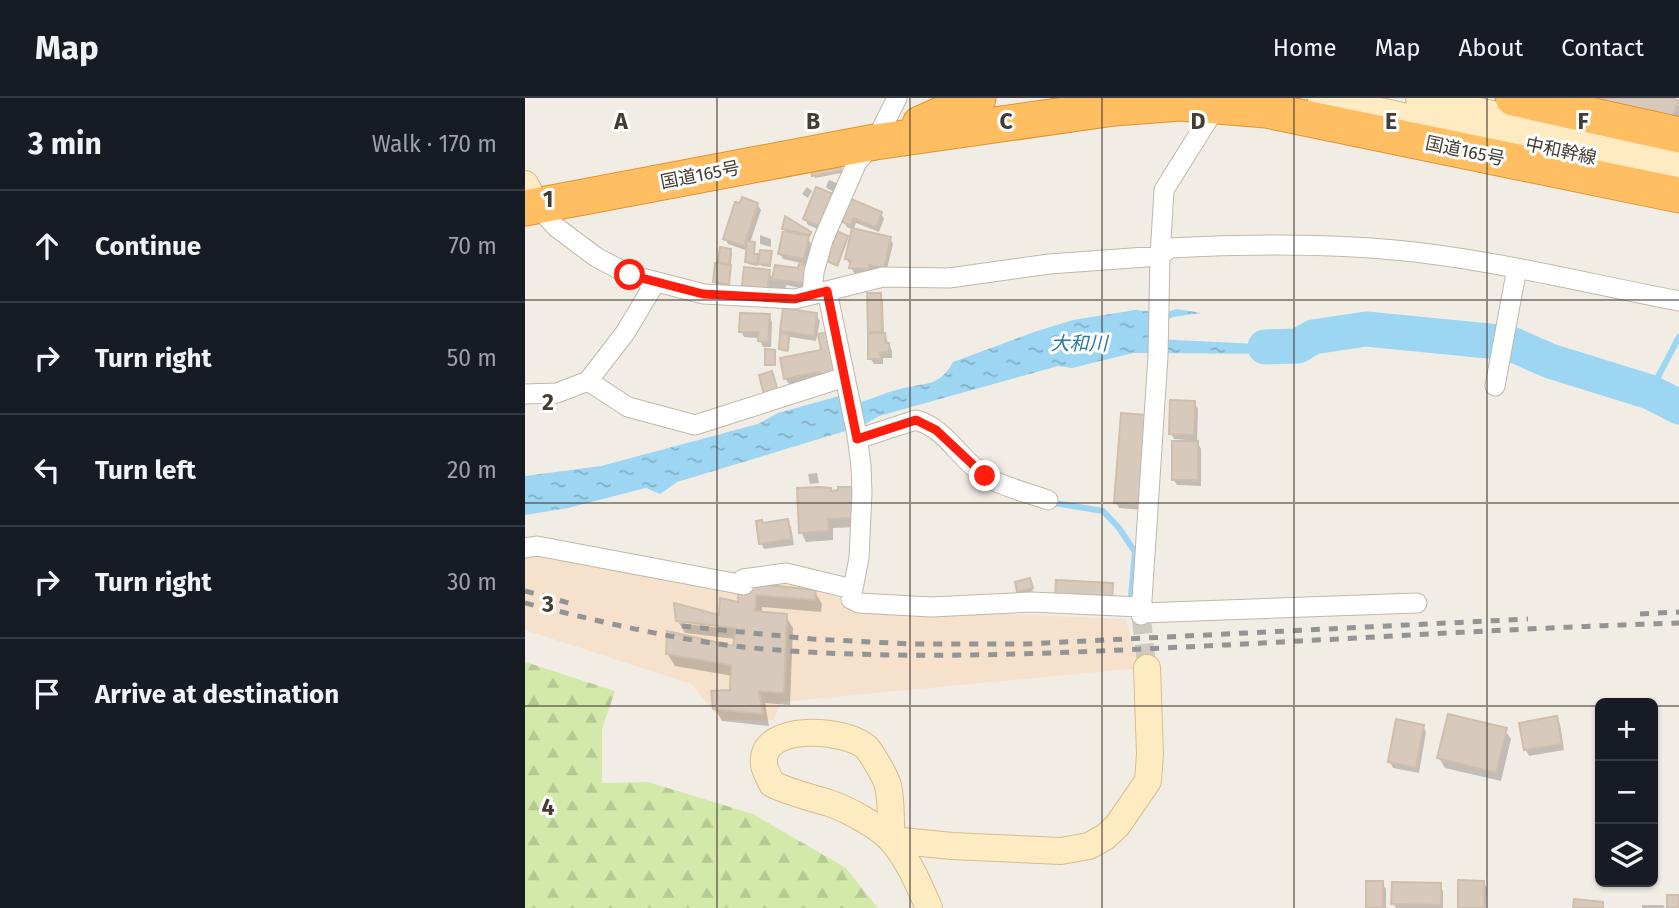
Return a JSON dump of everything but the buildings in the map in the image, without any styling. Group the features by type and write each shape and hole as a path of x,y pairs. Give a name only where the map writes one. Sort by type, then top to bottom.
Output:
{"highway":[{"name":"国道165号","path":"875,142 978,98"},
{"path":"1513,98 1679,135"},
{"name":"国道165号","path":"529,199 875,142 1114,108 1219,101 1679,195"}],"street":[{"path":"897,98 875,142 857,162 823,240 814,272 845,379 857,437 862,493 859,558 851,599 859,604 930,607 1031,603 1141,612 1417,603"},
{"name":"中和幹線","path":"1321,98 1679,177"},
{"name":"中和幹線","path":"1419,98 1679,155"},
{"path":"1141,612 1158,356 1164,190 1219,101"},
{"path":"529,199 556,227 596,257 630,275 703,294 795,299 883,277 949,278 1049,264 1160,256 1170,248 1257,243 1395,250 1517,268 1679,301"},
{"path":"1495,386 1517,268"},
{"path":"525,394 557,393 588,381 625,333 655,283"},
{"path":"588,381 628,407 695,425 845,379"},
{"path":"857,437 916,420 924,422 985,476 1048,500"},
{"path":"525,548 537,547 744,585 743,579 786,573 852,589"},
{"path":"892,840 1061,852 1089,846 1105,837 1117,826 1148,781 1150,754 1147,668"},
{"path":"892,840 888,785 867,748 850,738 799,732 777,738 768,747 764,764 772,785 832,804 860,818 892,840 915,876 929,908"}],"shaded area":[{"path":"539,551 729,587 733,570 829,593 856,608 1126,619 1140,668 781,702 774,720 721,720 691,684 525,630 525,554"}],"green space":[{"path":"525,662 615,691 602,729 602,783 648,782 753,814 846,868 878,908 525,908"}],"water":[{"name":"大和川","path":"1176,309 1201,313 1173,317 1152,327 1155,339 1258,344 1262,338 1311,339 1301,354 1133,353 1072,368 1058,366 879,416 862,426 677,482 660,494 646,488 568,508 525,515 525,476 601,466 758,424 778,413 857,391 861,402 895,390 931,383 942,376 953,362 1073,320 1135,310 1165,313"}],"waterway":[{"name":"大和川","path":"1265,347 1298,346 1313,337 1366,329 1509,343 1550,361 1650,392 1679,407"},
{"path":"1650,392 1679,337"},
{"path":"1054,503 1103,511 1119,528 1135,552 1131,596"}],"tunnel":[{"path":"1141,615 1147,668"}],"railway":[{"path":"525,591 576,605"},
{"path":"525,603 696,641 807,652 915,655 1077,652 1679,623"},
{"path":"1640,614 1679,612"},
{"path":"682,626 812,639 911,644 1025,644 1528,619"}],"route":[{"path":"630,275 703,294 795,299 827,291 857,439 916,420 924,422 985,476"}]}
